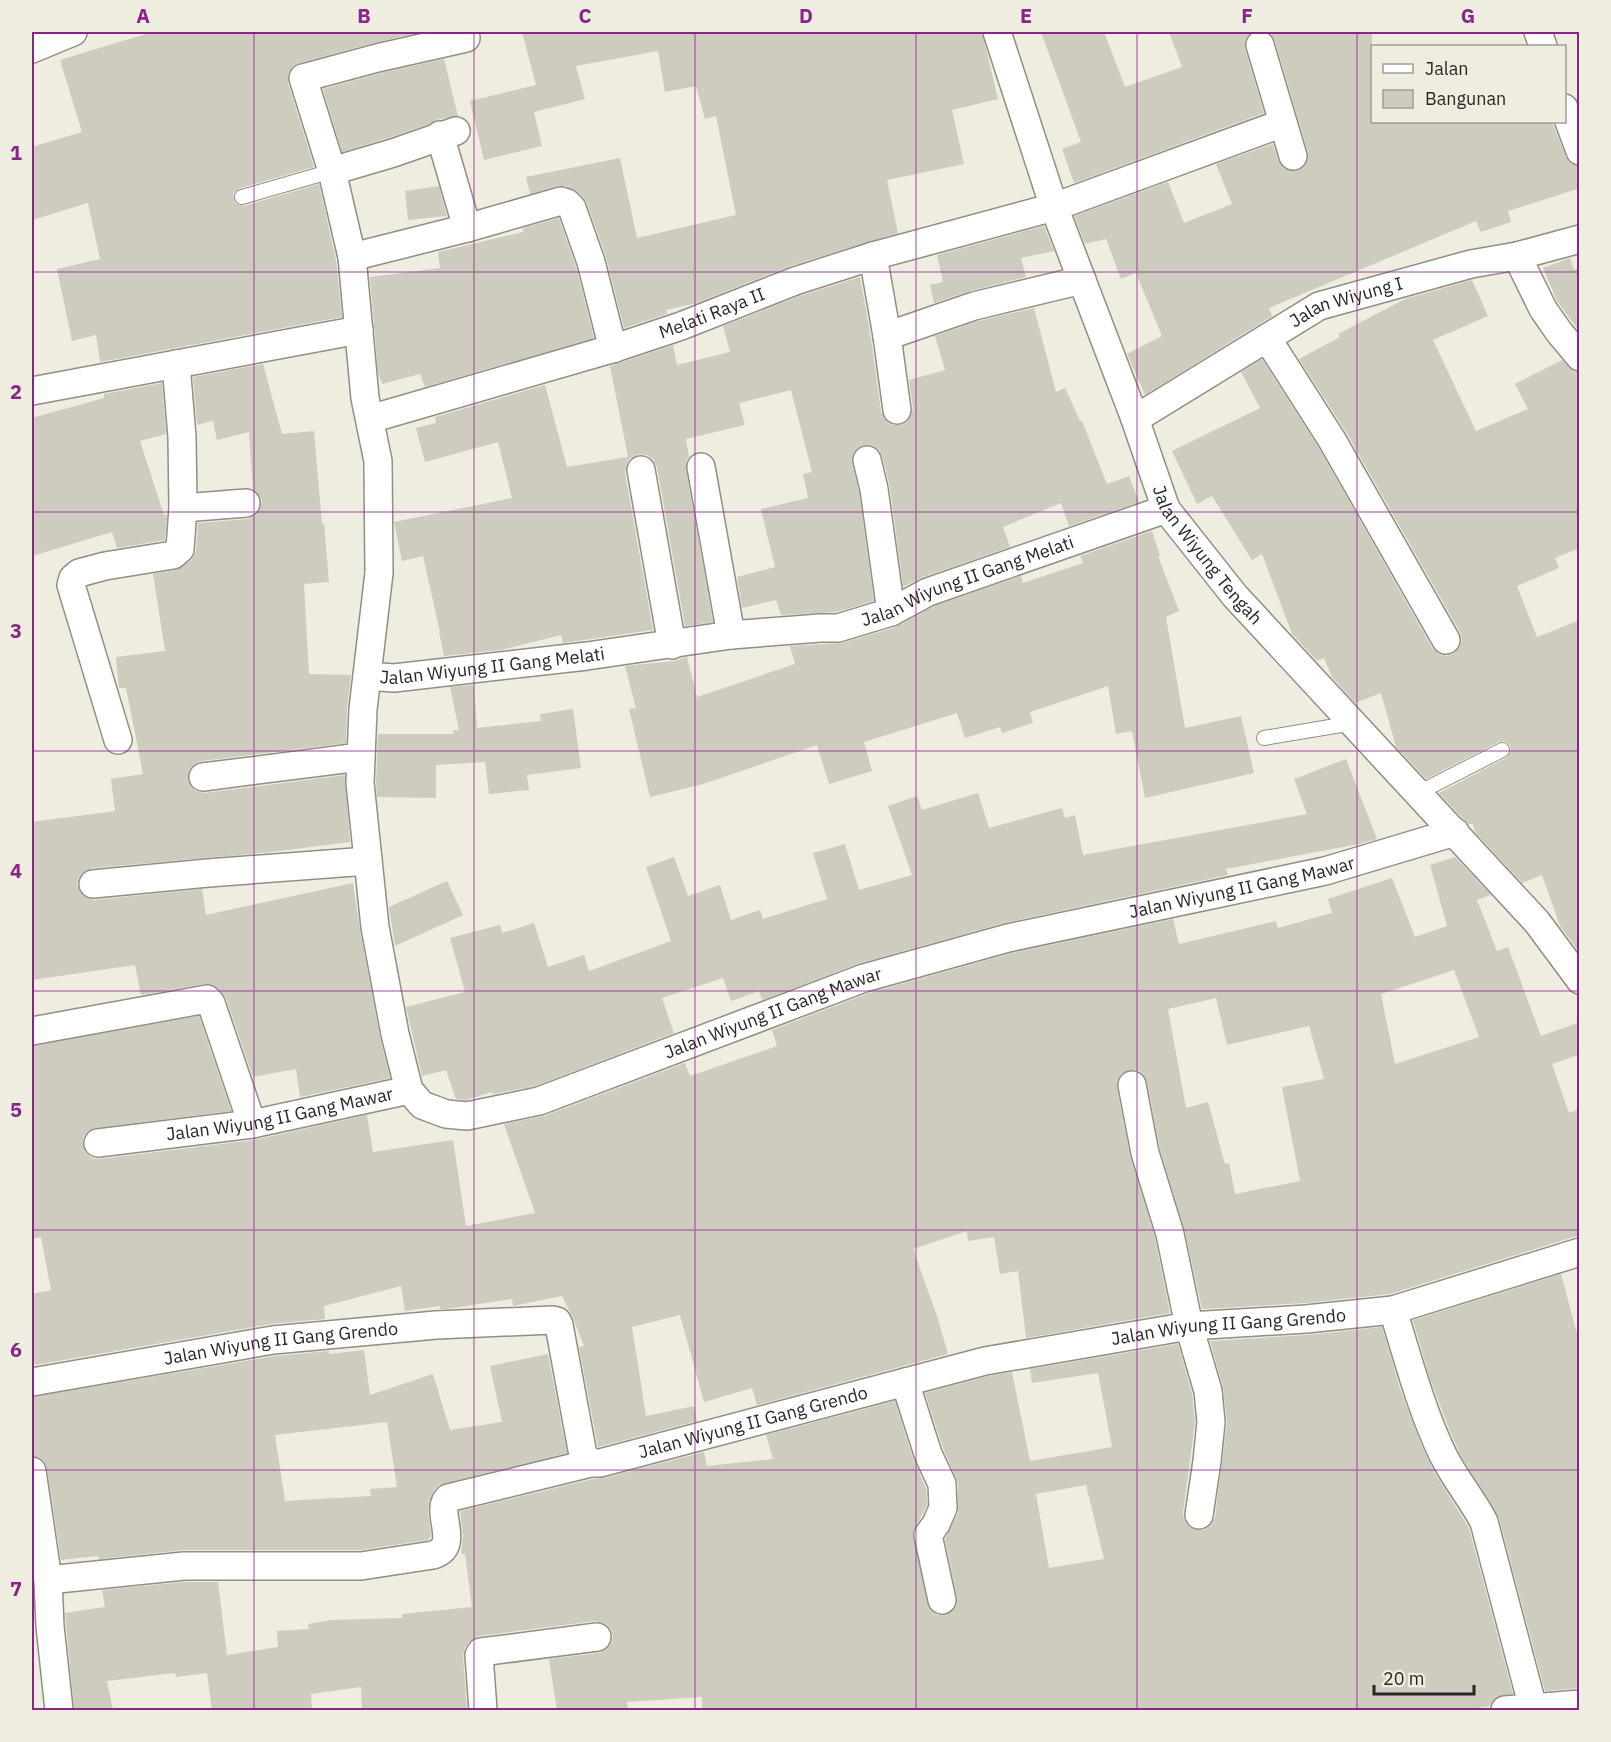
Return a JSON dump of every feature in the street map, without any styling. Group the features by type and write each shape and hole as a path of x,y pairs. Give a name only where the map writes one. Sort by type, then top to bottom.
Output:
{"street":[{"path":"32,49 73,32"},
{"name":"Jalan Wiyung Tengah","path":"997,32 1054,207 1135,419 1166,509 1235,596 1537,922 1580,980"},
{"name":"Jalan Wiyung II Gang Melati","path":"466,38 303,78 332,171 352,257 365,398 378,461 380,573 367,676 394,678 672,645 731,635 838,628 891,612 928,592 1166,509"},
{"path":"1260,45 1293,156"},
{"path":"1566,113 1580,151"},
{"name":"Melati Raya II","path":"370,419 613,349 681,326 795,281 873,256 1054,207 1283,123"},
{"path":"332,171 393,153 448,133 467,228"},
{"path":"352,257 561,201 567,203 572,208 591,262 613,349"},
{"name":"Jalan Wiyung I","path":"1135,419 1320,306 1471,264 1517,256 1580,239"},
{"path":"873,256 897,410"},
{"path":"1517,256 1543,309 1580,357"},
{"path":"887,336 974,306 1082,280"},
{"path":"32,391 359,330"},
{"path":"1267,338 1332,440 1446,640"},
{"path":"118,740 70,585 79,573 105,566 173,555 180,549 183,508 182,437 176,364"},
{"path":"867,460 874,489 891,612"},
{"path":"701,468 731,635"},
{"path":"640,470 672,645"},
{"path":"183,508 246,503"},
{"path":"367,676 363,709 360,783 375,927 395,1034 409,1090"},
{"path":"203,777 360,757"},
{"name":"Jalan Wiyung II Gang Mawar","path":"98,1143 252,1124 409,1090 422,1105 446,1114 467,1116 539,1101 864,978 1008,938 1325,871 1455,832"},
{"path":"93,884 368,861"},
{"path":"32,1031 207,999 211,1003 252,1124"},
{"path":"1132,1085 1145,1153 1170,1234 1189,1326 1208,1391 1211,1422 1208,1461 1199,1515"},
{"name":"Jalan Wiyung II Gang Grendo","path":"32,1382 273,1340 435,1325 554,1320 559,1324 583,1455 591,1463 600,1463 985,1360 1189,1326 1306,1319 1393,1310 1580,1252"},
{"path":"1393,1310 1426,1413 1444,1456 1484,1522 1533,1708"},
{"path":"905,1382 928,1454 942,1484 943,1508 928,1535 942,1600"},
{"path":"48,1580 184,1566 361,1566 433,1555 442,1550 447,1539 444,1504 448,1498 591,1463"},
{"path":"32,1471 48,1580 50,1626 59,1710"},
{"path":"483,1710 479,1655 481,1652 597,1636"},
{"path":"1505,1710 1580,1704"}],"lane":[{"path":"242,197 332,171"},
{"path":"1264,738 1353,723"},
{"path":"1418,793 1502,750"}],"building":[{"path":"152,32 423,32 373,43 299,63 292,67 288,74 288,83 314,167 240,188 233,194 235,203 244,206 319,184 336,260 342,317 100,362 96,335 72,341 57,269 100,259 88,203 32,220 32,147 82,132 60,60"},
{"path":"522,32 982,32 998,99 952,110 964,164 887,180 898,233 790,266 697,303 666,310 667,314 624,328 606,257 587,203 578,192 565,186 530,194 526,177 620,158 637,238 736,215 716,116 705,119 696,86 665,92 658,51 576,66 585,99 534,112 542,146 484,160 470,101 536,85"},
{"path":"1041,32 1104,32 1125,87 1182,67 1169,32 1253,32 1245,41 1245,49 1264,113 1074,183 1062,149 1081,142"},
{"path":"1267,32 1372,32 1371,123 1552,123 1566,157 1570,163 1580,166 1580,188 1508,211 1511,222 1481,232 1476,221 1269,308 1272,316 1145,395 1127,354 1162,336 1136,273 1121,279 1106,239 1085,244 1074,216 1168,182 1184,223 1232,204 1216,164 1273,144 1283,168 1297,171 1304,167 1308,160 1308,152 1271,34"},
{"path":"444,59 458,116 435,120 429,124 342,152 323,89"},
{"path":"439,186 447,216 408,220 405,191"},
{"path":"559,218 576,267 594,338 425,387 420,374 382,384 378,373 370,277 440,268 438,252 523,232 523,228"},
{"path":"1044,226 1054,251 1021,258 1026,277 934,303 930,285 943,282 937,255"},
{"path":"1570,258 1574,270 1580,268 1580,332 1557,301 1543,268"},
{"path":"860,277 881,412 885,420 892,425 906,423 913,408 909,380 945,370 935,336 978,321 1034,308 1056,392 1065,388 1082,421 1107,484 1129,476 1139,502 1069,526 1061,503 1003,527 1010,547 923,577 903,587 890,487 882,456 879,450 872,445 863,445 856,449 852,456 852,463 859,492 874,601 836,612 781,615 776,600 742,608 737,577 775,567 761,509 808,498 803,474 812,472 791,390 739,403 745,425 686,439 689,457 686,470 713,622 685,626 657,467 653,459 639,454 630,458 625,473 653,630 563,643 561,635 501,650 444,656 423,556 402,561 394,522 512,498 498,442 425,462 416,428 436,423 435,417 545,385 567,467 628,457 610,366 673,345 677,365 730,352 723,326 800,296"},
{"path":"1472,280 1488,316 1433,340 1476,431 1528,409 1515,384 1562,360 1574,372 1580,372 1580,548 1555,558 1559,568 1517,586 1537,637 1580,620 1580,953 1560,926 1542,875 1522,883 1475,832 1473,824 1468,824 1439,793 1506,758 1511,751 1510,745 1503,741 1498,742 1426,779 1396,747 1381,693 1355,703 1332,677 1324,658 1317,661 1292,634 1262,554 1252,560 1212,496 1197,504 1172,451 1260,408 1241,372 1262,359 1319,448 1432,648 1446,656 1453,654 1460,647 1462,640 1460,632 1346,432 1299,359 1340,337 1338,334 1405,299"},
{"path":"263,364 282,434 314,431 329,582 304,584 309,674 351,675 346,743 201,761 189,770 188,780 196,791 205,793 345,775 350,842 272,852 92,868 83,872 78,878 77,885 81,894 94,900 202,889 206,915 353,883 380,1037 390,1078 300,1097 296,1069 253,1077 226,998 212,984 141,995 135,965 32,980 32,822 115,811 111,779 143,774 126,688 119,688 116,657 165,651 153,574 176,570 191,561 196,551 198,523 248,519 255,516 260,509 262,501 253,489 249,432 217,440 213,421 197,425 193,377"},
{"path":"162,383 166,434 140,441 164,515 167,515 165,540 117,548 112,532 32,556 32,418 104,398 104,394"},
{"path":"1152,531 1160,555 1158,556 1179,611 1166,617 1185,728 1241,716 1254,773 1145,798 1132,731 1116,734 1108,686 1030,712 1033,723 1002,733 1000,727 965,738 957,713 864,742 872,771 829,784 817,745 703,784 650,797 629,709 636,708 625,666 674,661 687,657 697,697 795,664 790,646 842,643 896,627 934,606 1021,576 1023,583 1083,563 1080,556"},
{"path":"474,685 477,728 541,721 540,714 573,709 581,768 527,775 529,790 489,794 485,762 436,765 436,798 377,797 378,734 454,734 453,730 459,730 450,687"},
{"path":"1346,759 1377,839 1226,869 1228,875 1004,923 860,963 762,1000 759,991 731,1001 723,978 662,998 674,1033 535,1086 493,1094 492,1092 466,1100 456,1099 446,1070 422,1076 406,1007 465,992 450,938 500,925 502,933 534,923 548,967 584,955 589,971 671,941 646,867 674,857 688,896 720,885 731,920 760,910 763,919 827,899 813,853 845,844 859,890 912,875 888,806 917,796 922,810 978,793 989,828 1062,808 1065,818 1075,815 1083,855 1307,814 1294,779"},
{"path":"1455,857 1491,895 1477,900 1497,951 1508,947 1541,1036 1580,1022 1580,1054 1552,1064 1569,1113 1580,1109 1580,1235 1390,1294 1305,1303 1202,1309 1185,1231 1160,1149 1147,1082 1138,1070 1130,1070 1121,1074 1117,1080 1117,1088 1130,1156 1155,1238 1170,1313 1026,1338 1018,1271 1000,1274 994,1237 968,1241 967,1231 913,1249 948,1354 757,1405 752,1388 704,1402 680,1315 632,1327 646,1416 694,1406 697,1421 598,1447 579,1347 584,1346 562,1296 513,1306 512,1299 447,1309 440,1309 440,1306 405,1311 401,1286 324,1306 325,1319 270,1324 35,1365 32,1347 32,1294 51,1290 41,1237 32,1239 32,1046 199,1016 231,1111 96,1128 88,1131 83,1137 86,1153 92,1158 100,1159 254,1140 367,1115 373,1152 453,1140 466,1226 535,1213 504,1124 544,1116 685,1063 690,1076 777,1046 772,1030 869,993 1012,953 1173,919 1179,944 1276,921 1278,928 1332,913 1328,899 1392,878 1415,937 1447,926 1430,865","holes":["1454,970 1479,1037 1395,1064 1381,994","1216,998 1227,1045 1309,1026 1324,1079 1282,1087 1300,1181 1235,1194 1229,1163 1225,1164 1208,1102 1186,1108 1168,1009"]},
{"path":"447,881 463,915 395,946 389,907"},
{"path":"1561,1274 1580,1345 1580,1688 1545,1691 1499,1518 1461,1456 1450,1431 1430,1379 1413,1320"},
{"path":"1382,1327 1400,1389 1421,1444 1434,1472 1469,1528 1513,1694 1497,1697 1490,1706 1464,1710 702,1710 702,1697 627,1702 628,1710 557,1710 549,1659 599,1653 607,1649 613,1636 610,1628 604,1623 595,1621 479,1636 472,1639 465,1647 463,1656 467,1710 362,1710 361,1687 311,1694 312,1710 212,1710 207,1673 176,1677 175,1673 107,1681 113,1710 74,1710 65,1613 105,1607 102,1590 185,1582 218,1582 227,1655 278,1647 277,1631 309,1629 308,1624 331,1620 402,1618 402,1614 472,1607 465,1554 461,1554 463,1536 460,1511 704,1452 707,1466 773,1459 766,1435 895,1401 913,1459 926,1488 927,1505 913,1532 927,1603 930,1610 937,1615 946,1615 953,1611 957,1604 945,1539 958,1514 958,1483 943,1448 925,1393 1012,1372 1030,1461 1112,1447 1098,1373 1032,1383 1030,1369 1178,1344 1192,1394 1195,1422 1183,1513 1184,1520 1190,1528 1204,1530 1211,1525 1215,1517 1227,1423 1223,1387 1210,1341 1308,1335","holes":["1086,1485 1104,1559 1049,1568 1036,1494"]},
{"path":"364,1350 370,1395 433,1374 450,1430 502,1422 490,1366 548,1354 567,1453 439,1485 429,1502 431,1536 428,1540 360,1550 184,1550 99,1559 98,1556 61,1560 47,1468 44,1461 32,1456 32,1397 275,1356 329,1351 329,1354","holes":["387,1422 397,1487 370,1489 371,1496 285,1501 275,1435"]}]}
